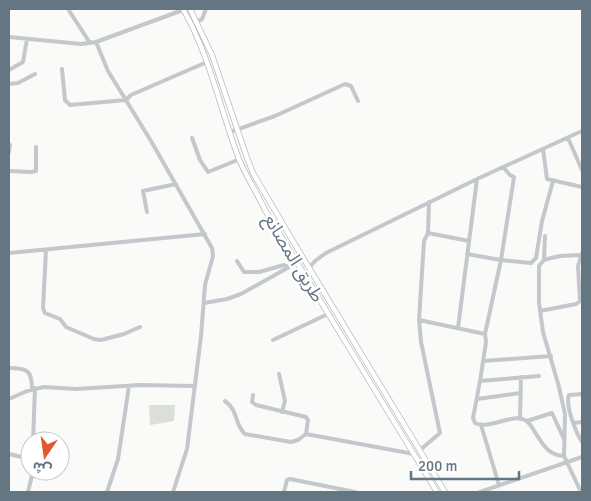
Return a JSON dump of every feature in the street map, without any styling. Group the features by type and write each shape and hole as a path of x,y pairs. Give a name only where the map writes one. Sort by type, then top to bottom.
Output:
{"main road":[{"name":"طريق المصانع","path":"183,9 207,62 240,159 266,210 437,492"},
{"name":"طريق المصانع","path":"190,9 198,23 219,76 253,172 445,492"}],"street":[{"path":"68,9 90,43"},
{"path":"9,37 27,40 90,43 183,9"},
{"path":"192,26 203,17 206,9"},
{"path":"9,70 22,62 27,40"},
{"path":"96,42 108,70 212,248 213,256 206,279 186,449 174,492"},
{"path":"62,69 65,100 70,105 126,100 131,95 207,62"},
{"path":"9,84 18,83 35,74"},
{"path":"230,132 275,116 345,84 351,86 358,102"},
{"path":"309,268 326,253 377,230 477,179 582,131"},
{"path":"192,138 200,160 208,172 240,159"},
{"path":"568,138 582,170"},
{"path":"9,152 10,145"},
{"path":"9,171 34,172 36,169 36,146"},
{"path":"543,149 547,179 582,187"},
{"path":"503,167 514,177 501,260 485,334 486,342 473,418 475,423 481,425 520,419 527,421 552,413 565,441"},
{"path":"458,328 477,179"},
{"path":"467,254 501,260 531,262 536,258 542,221 553,181"},
{"path":"147,212 143,190 176,184"},
{"path":"420,450 440,435 421,342 419,320 424,241 428,233 430,202"},
{"path":"428,233 469,241"},
{"path":"9,252 205,234"},
{"path":"544,260 545,236"},
{"path":"46,250 43,308 45,313 60,319 66,327 94,339 101,340 124,334 140,327"},
{"path":"540,311 580,302 578,266 582,254 544,260 539,266 540,311 543,332 551,356 565,414 564,456 581,492"},
{"path":"237,261 244,272 259,272 284,265 289,268"},
{"path":"204,303 228,299 241,294 298,262"},
{"path":"274,340 328,314"},
{"path":"419,320 485,334"},
{"path":"483,361 551,356"},
{"path":"9,368 19,368 32,376 34,389 33,431"},
{"path":"278,374 285,401 282,412"},
{"path":"480,381 539,376"},
{"path":"520,419 521,377"},
{"path":"9,399 34,389 55,387 76,389 140,384 194,386"},
{"path":"107,492 118,459 129,386"},
{"path":"477,399 520,393"},
{"path":"582,394 568,397 574,423 582,442"},
{"path":"225,401 234,410 240,429 245,434 291,442 298,440 306,434 308,419 256,405 252,402 253,396"},
{"path":"527,421 547,450 555,455 564,456"},
{"path":"574,423 582,422"},
{"path":"481,425 499,485"},
{"path":"306,434 414,454"},
{"path":"480,492 582,456"},
{"path":"284,492 287,480 290,479 332,490 355,492"},
{"path":"576,480 582,482"}],"shaded area":[{"path":"149,405 175,405 174,421 150,425"}]}
